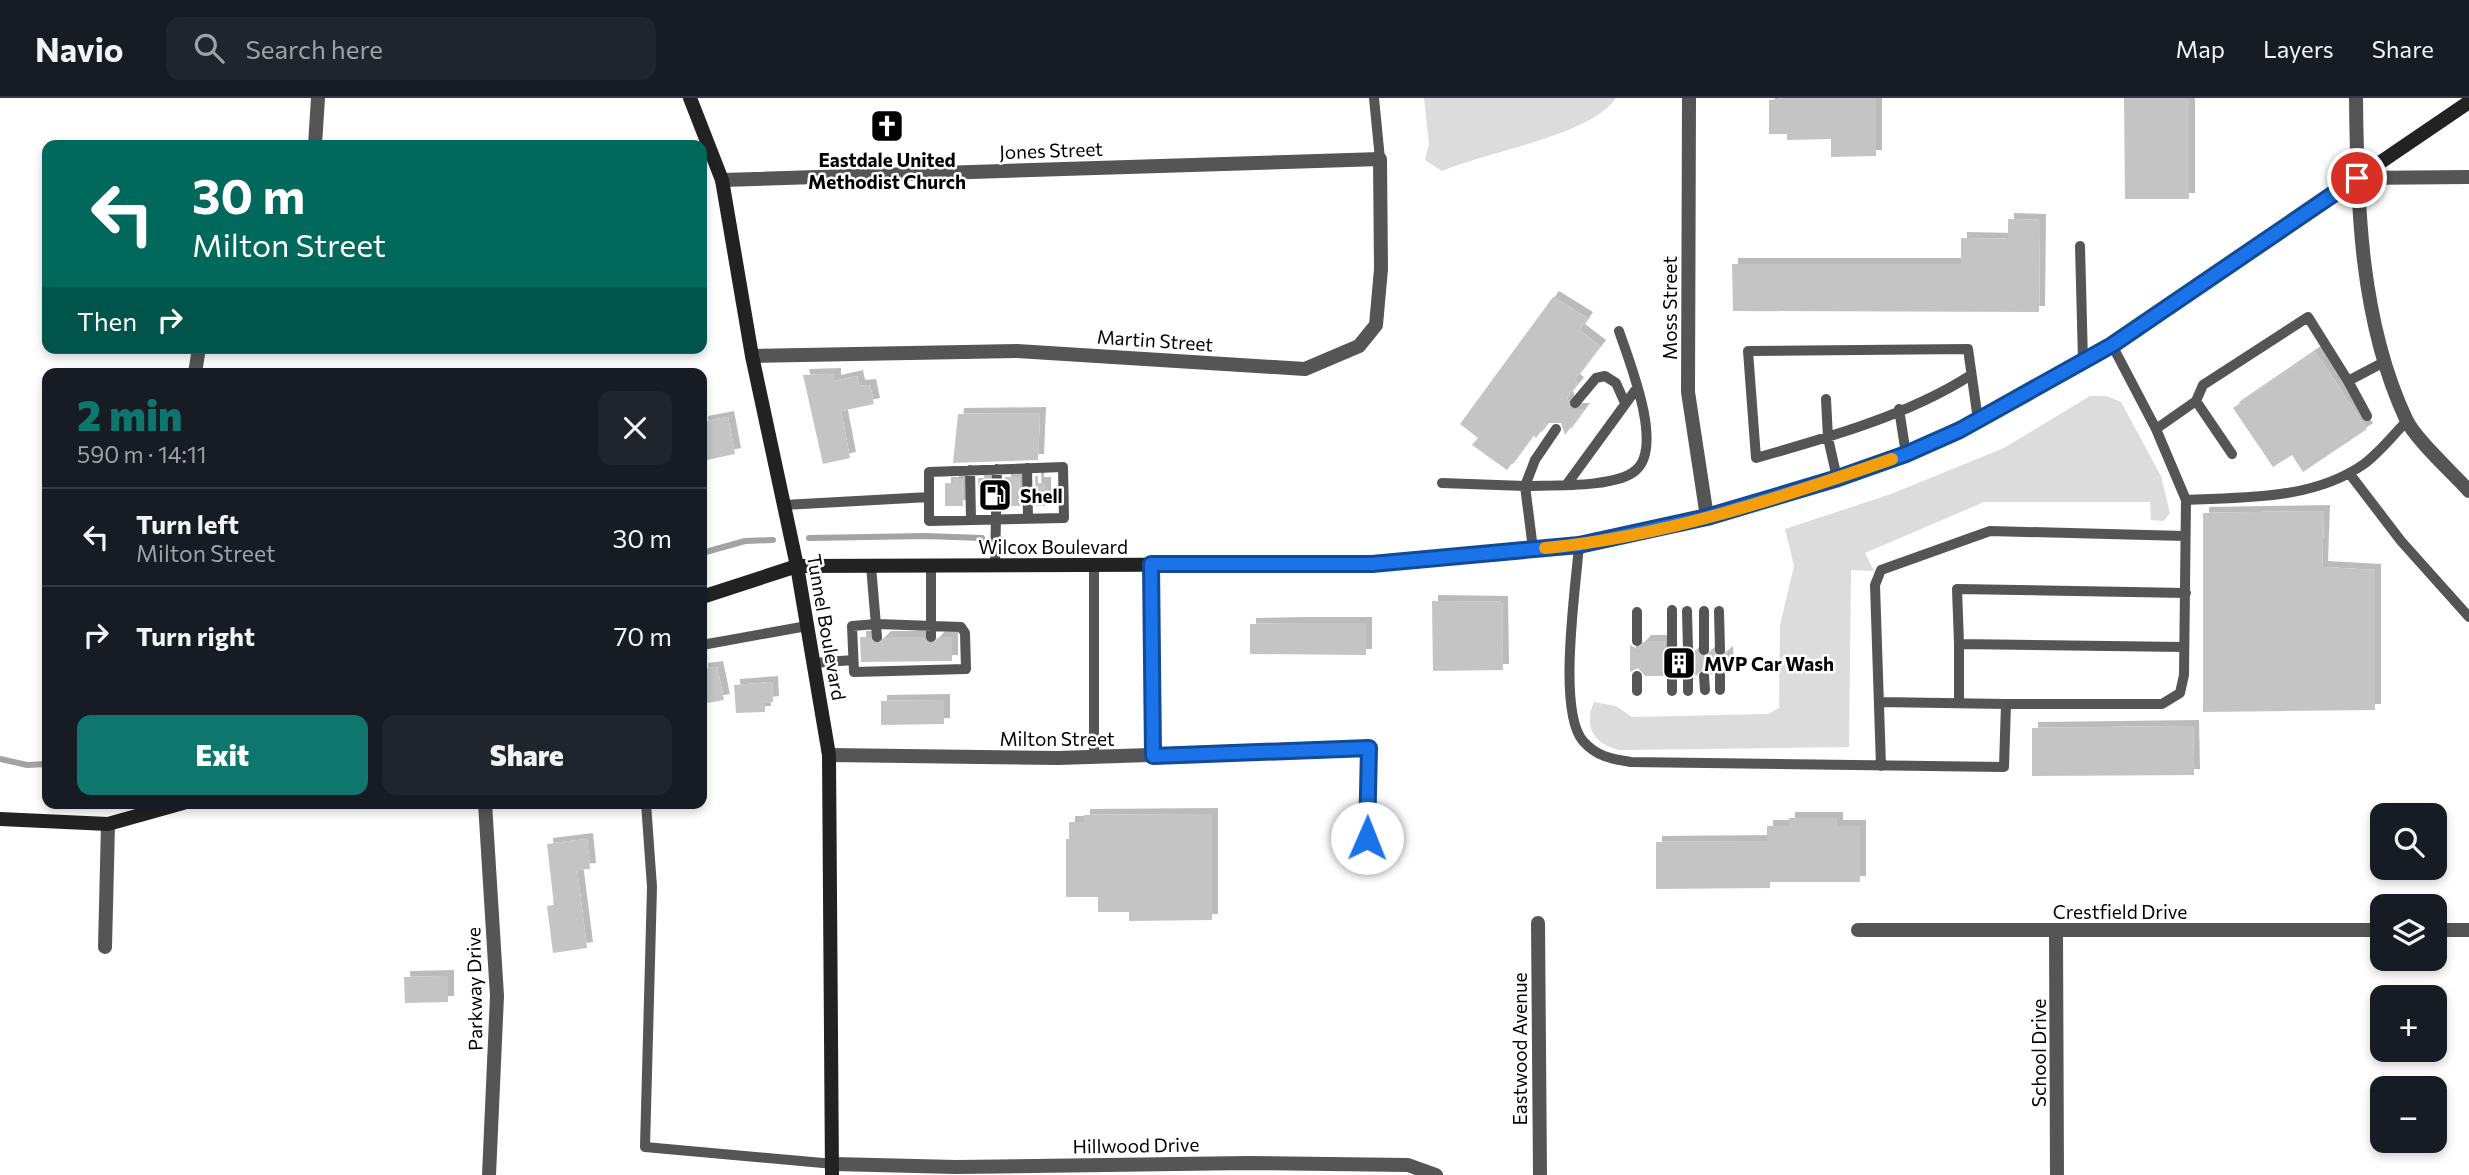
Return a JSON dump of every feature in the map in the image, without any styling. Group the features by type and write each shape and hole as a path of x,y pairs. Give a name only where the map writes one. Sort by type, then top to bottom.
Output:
{"main road":[{"name":"Tunnel Boulevard","path":"691,98 707,140"},
{"name":"Wilcox Boulevard","path":"707,595 797,566 1372,564 1579,545 1707,517 1838,478 1906,454 1978,420 2112,345 2469,102"},
{"name":"Tunnel Boulevard","path":"707,140 722,180 752,356 797,566 829,755 837,1171"},
{"path":"0,819 108,824 162,809"}],"street":[{"path":"314,140 318,98"},
{"name":"Moss Street","path":"1689,98 1688,392 1707,517"},
{"path":"2356,98 2357,178 2374,326 2407,421 2469,491"},
{"name":"Jones Street","path":"722,180 1380,159"},
{"name":"Martin Street","path":"752,356 1017,351 1305,369 1359,346 1376,325 1381,269 1380,159"},
{"path":"2357,178 2469,177"},
{"name":"Milton Street","path":"829,755 1094,757 1369,748 1367,860"},
{"name":"Parkway Drive","path":"485,809 497,996 489,1175"},
{"path":"105,947 108,824"},
{"name":"Eastwood Avenue","path":"1538,923 1539,1175"},
{"name":"Crestfield Drive","path":"1858,929 2370,930"},
{"path":"2447,930 2469,930"},
{"name":"School Drive","path":"2056,931 2057,1175"},
{"name":"Hillwood Drive","path":"837,1171 1248,1163 1408,1165 1436,1175"}],"lane":[{"path":"1374,98 1380,159"},
{"path":"2080,246 2083,361"},
{"path":"2156,429 2196,401 2203,385 2308,317 2367,416"},
{"path":"1442,483 1525,486 1567,484 1622,477 1637,470 1645,453 1648,434 1619,331"},
{"path":"1879,702 2162,704 2180,693 2186,593 2186,500 2156,429 2112,345"},
{"path":"1971,375 1947,391 1828,438 1756,458 1748,351 1968,349 1978,420"},
{"path":"2348,381 2386,361"},
{"path":"1575,403 1596,378 1605,376 1616,383 1625,402"},
{"path":"1567,484 1637,388"},
{"path":"1826,399 1828,438 1838,478"},
{"path":"2196,401 2232,454"},
{"path":"1899,409 1906,454"},
{"path":"2186,500 2276,495 2332,483 2366,463 2407,421"},
{"path":"1533,549 1525,486 1535,460 1556,429"},
{"path":"1063,467 1064,518 929,521 929,472 997,469 1063,467"},
{"path":"1027,468 1028,519"},
{"path":"995,565 997,469"},
{"path":"970,470 971,520"},
{"path":"2349,473 2401,541 2469,617"},
{"path":"784,505 929,497"},
{"path":"1881,765 1875,585 1881,570 1990,531 2186,536"},
{"path":"1579,545 1568,686 1574,719 1582,740 1604,758 1631,762 2004,767 2006,704"},
{"path":"1151,564 1153,756"},
{"path":"931,565 931,631"},
{"path":"1094,565 1094,757"},
{"path":"871,566 877,637"},
{"path":"1959,702 1957,589 2186,593"},
{"path":"1672,610 1672,650"},
{"path":"1687,611 1688,650"},
{"path":"1704,611 1704,650"},
{"path":"1719,611 1720,650"},
{"path":"1637,612 1637,641"},
{"path":"877,624 907,631 961,627 965,633 966,669 906,666 854,671 852,626 877,624"},
{"path":"707,644 807,626"},
{"path":"1959,644 2184,646"},
{"path":"814,663 853,660"},
{"path":"1720,675 1720,690"},
{"path":"1637,676 1637,691"},
{"path":"1672,676 1672,691"},
{"path":"1688,676 1688,691"},
{"path":"1704,676 1704,690"},
{"path":"646,809 652,887 645,1147 837,1171"}],"shaded area":[{"path":"1424,98 1616,98 1603,111 1562,133 1442,171 1425,160 1429,144"},
{"path":"2090,396 2106,396 2121,402 2161,476 2170,513 2164,521 2151,520 2150,502 1984,502 1865,553 1874,571 1851,570 1849,747 1620,750 1597,739 1590,719 1594,702 1616,706 1632,717 1768,714 1779,708 1780,625 1794,566 1785,529 1891,494 2004,448"}],"building":[{"path":"1876,98 1876,156 1831,157 1831,139 1787,140 1787,134 1769,134 1769,100"},
{"path":"2124,98 2189,98 2189,199 2125,199"},
{"path":"2008,219 2040,220 2039,312 1733,311 1732,264 1961,264 1961,238 2008,239"},
{"path":"1553,297 1587,318 1579,330 1600,346 1574,380 1578,383 1567,397 1571,409 1584,409 1565,435 1561,423 1547,423 1536,438 1533,435 1507,470 1472,445 1478,438 1460,424"},
{"path":"2315,352 2367,429 2303,472 2292,455 2273,467 2233,408"},
{"path":"835,374 835,381 857,376 859,386 870,385 874,404 841,411 850,458 823,464 803,375"},
{"path":"1040,413 1038,460 953,463 958,414"},
{"path":"728,417 735,454 707,460 707,421"},
{"path":"1035,476 1038,476 1038,483 1045,483 1045,506 1036,506"},
{"path":"1005,477 1019,477 1020,506 1004,506"},
{"path":"978,478 989,478 988,506 979,506"},
{"path":"953,479 962,479 963,506 945,506 945,483 953,483"},
{"path":"2324,511 2322,567 2375,570 2375,710 2203,712 2203,513"},
{"path":"1432,601 1502,602 1503,670 1433,671"},
{"path":"1366,623 1366,655 1250,654 1250,624"},
{"path":"860,637 869,637 877,645 885,637 923,637 932,645 939,637 952,637 952,661 861,662"},
{"name":"MVP Car Wash","path":"1645,641 1664,641 1665,653 1671,658 1680,650 1688,658 1696,650 1703,658 1712,650 1720,658 1727,652 1728,674 1721,667 1712,675 1704,668 1696,676 1689,668 1680,676 1673,668 1664,676 1645,676 1638,668 1630,672 1630,645 1638,649"},
{"path":"717,667 724,700 707,703 707,668"},
{"path":"772,682 773,702 765,703 765,712 736,713 734,685"},
{"path":"944,700 944,724 881,725 881,701"},
{"path":"2193,726 2194,775 2032,776 2032,728"},
{"path":"1212,814 1212,920 1129,921 1129,912 1098,912 1098,897 1066,897 1066,839 1069,839 1069,822 1084,822 1084,815"},
{"path":"1789,818 1837,818 1837,826 1860,826 1860,882 1770,882 1770,888 1656,889 1656,842 1767,841 1767,826 1789,826"},
{"path":"587,839 590,869 577,870 587,948 553,953 547,906 554,905 547,844"},
{"path":"448,976 448,1002 405,1003 404,977"}],"waterway":[{"path":"809,538 982,538"},
{"path":"707,552 745,541 773,540"},
{"path":"0,759 27,765 42,764"}],"slow traffic":[{"path":"1545,548 1579,545 1707,517 1892,459"}],"place":[{"name":"Eastdale United Methodist Church","path":"887,126"},
{"name":"Shell","path":"995,495"},
{"name":"MVP Car Wash","path":"1679,663"}],"route":[{"path":"1367,838 1369,748 1153,756 1151,564 1372,564 1579,545 1707,517 1838,478 1906,454 1960,430 2112,345 2357,178"}]}
